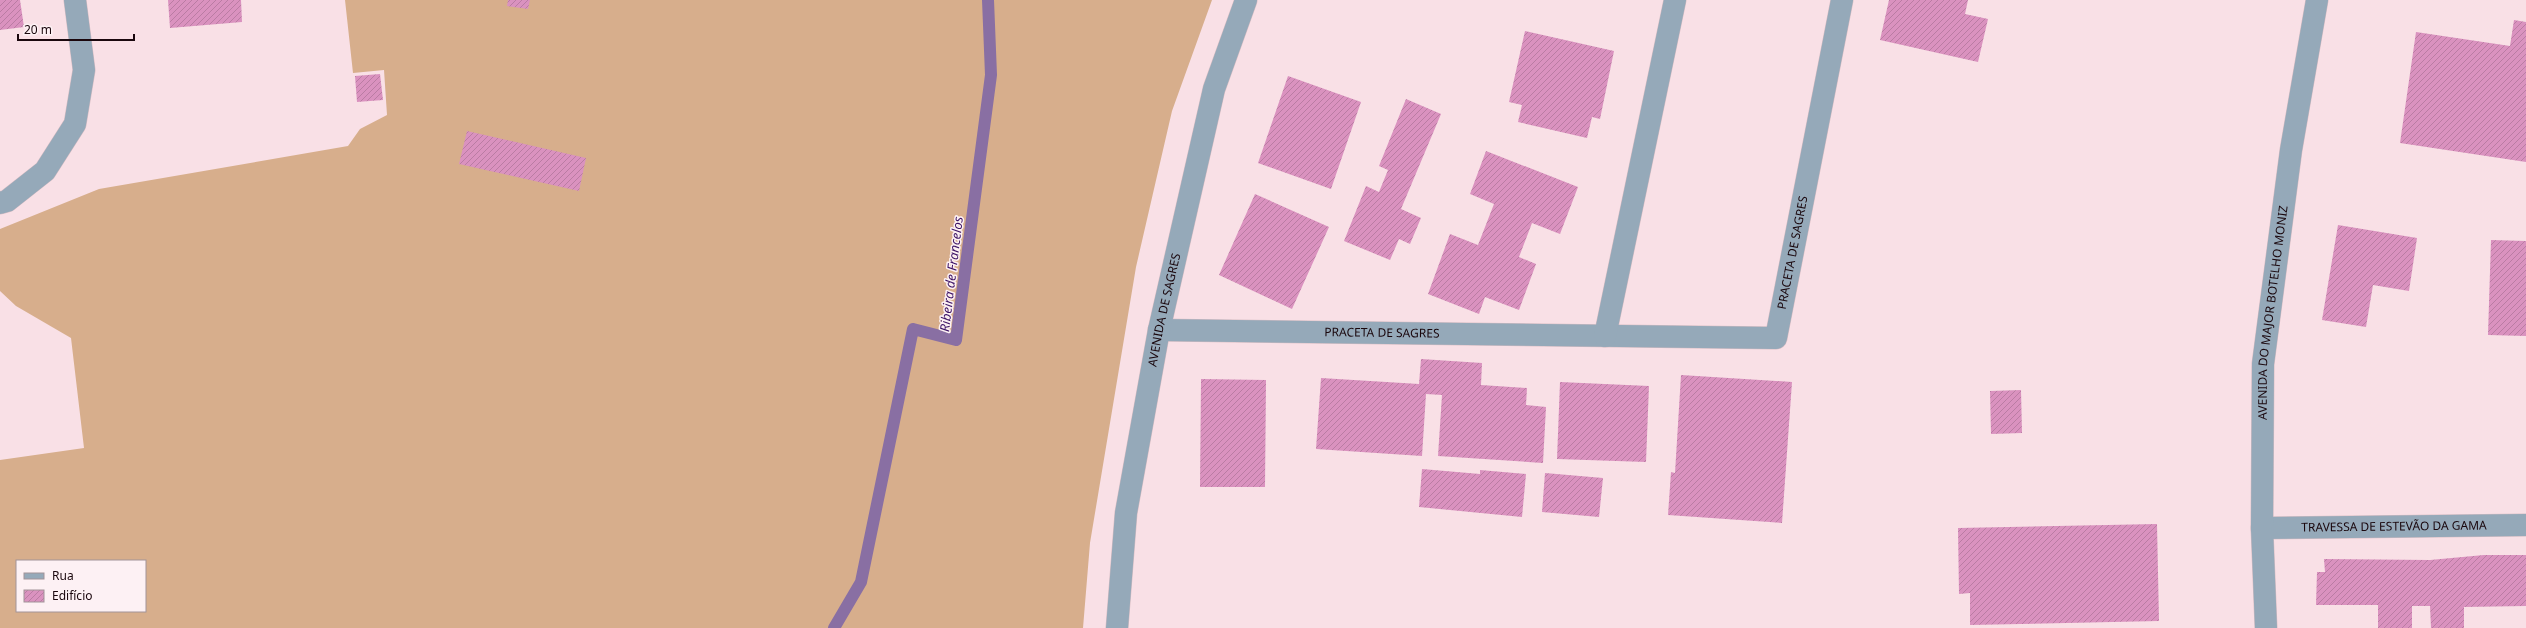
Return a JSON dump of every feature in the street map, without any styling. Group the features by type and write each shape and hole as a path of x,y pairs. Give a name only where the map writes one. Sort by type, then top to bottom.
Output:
{"street":[{"path":"0,203 7,201 45,171 75,124 84,70 75,0"},
{"name":"AVENIDA DE SAGRES","path":"1117,628 1126,514 1159,330 1214,89 1246,0"},
{"path":"1605,336 1675,0"},
{"name":"PRACETA DE SAGRES","path":"1159,330 1776,338 1842,0"},
{"name":"AVENIDA DO MAJOR BOTELHO MONIZ","path":"2266,628 2262,528 2263,364 2291,150 2317,0"},
{"name":"TRAVESSA DE ESTEVÃO DA GAMA","path":"2262,528 2526,525"}],"shaded area":[{"path":"345,0 1212,0 1172,111 1136,267 1090,543 1083,628 0,628 0,460 84,448 71,338 16,306 0,291 0,229 99,189 348,146 360,129 387,115 384,70 353,73"}],"building":[{"path":"0,0 20,0 24,27 0,30"},
{"path":"168,0 241,0 242,22 170,28"},
{"path":"508,0 530,0 528,9 507,6"},
{"path":"1889,0 1968,0 1965,14 1988,19 1978,62 1880,40"},
{"path":"2514,20 2526,22 2526,162 2400,143 2416,32 2510,46"},
{"path":"1525,31 1614,51 1600,119 1592,117 1587,138 1518,122 1522,105 1509,102"},
{"path":"380,74 383,100 357,102 355,76"},
{"path":"1288,76 1361,102 1331,189 1258,163"},
{"path":"1406,99 1441,114 1401,209 1421,218 1410,244 1399,239 1390,260 1344,241 1366,186 1379,192 1388,170 1379,166"},
{"path":"467,131 586,158 579,191 459,164"},
{"path":"1486,151 1578,187 1560,234 1532,223 1519,257 1536,264 1519,310 1485,297 1479,314 1428,294 1450,234 1478,245 1494,204 1470,194"},
{"path":"1255,194 1329,227 1292,309 1219,275"},
{"path":"2338,225 2417,238 2409,291 2373,285 2366,327 2322,320"},
{"path":"2491,240 2526,241 2526,336 2488,335"},
{"path":"1421,359 1482,363 1481,385 1527,388 1526,405 1546,407 1543,463 1438,456 1442,395 1426,394 1422,456 1316,449 1321,378 1419,384"},
{"path":"1681,375 1792,382 1782,523 1668,515 1671,472 1675,473"},
{"path":"1201,379 1266,380 1265,487 1200,487"},
{"path":"1560,382 1649,386 1646,462 1557,459"},
{"path":"2021,390 2022,433 1991,434 1990,391"},
{"path":"1422,469 1480,474 1480,470 1526,474 1522,517 1419,507"},
{"path":"1545,473 1603,478 1599,517 1542,512"},
{"path":"2157,524 2159,621 1970,625 1970,593 1959,594 1958,528"},
{"path":"2484,555 2526,555 2526,606 2464,607 2464,628 2431,628 2430,606 2412,606 2412,628 2378,628 2378,605 2316,605 2317,572 2325,572 2324,559 2430,560"}],"waterway":[{"name":"Ribeira de Francelos","path":"834,628 861,582 913,329 956,340 991,75 988,0"}]}
